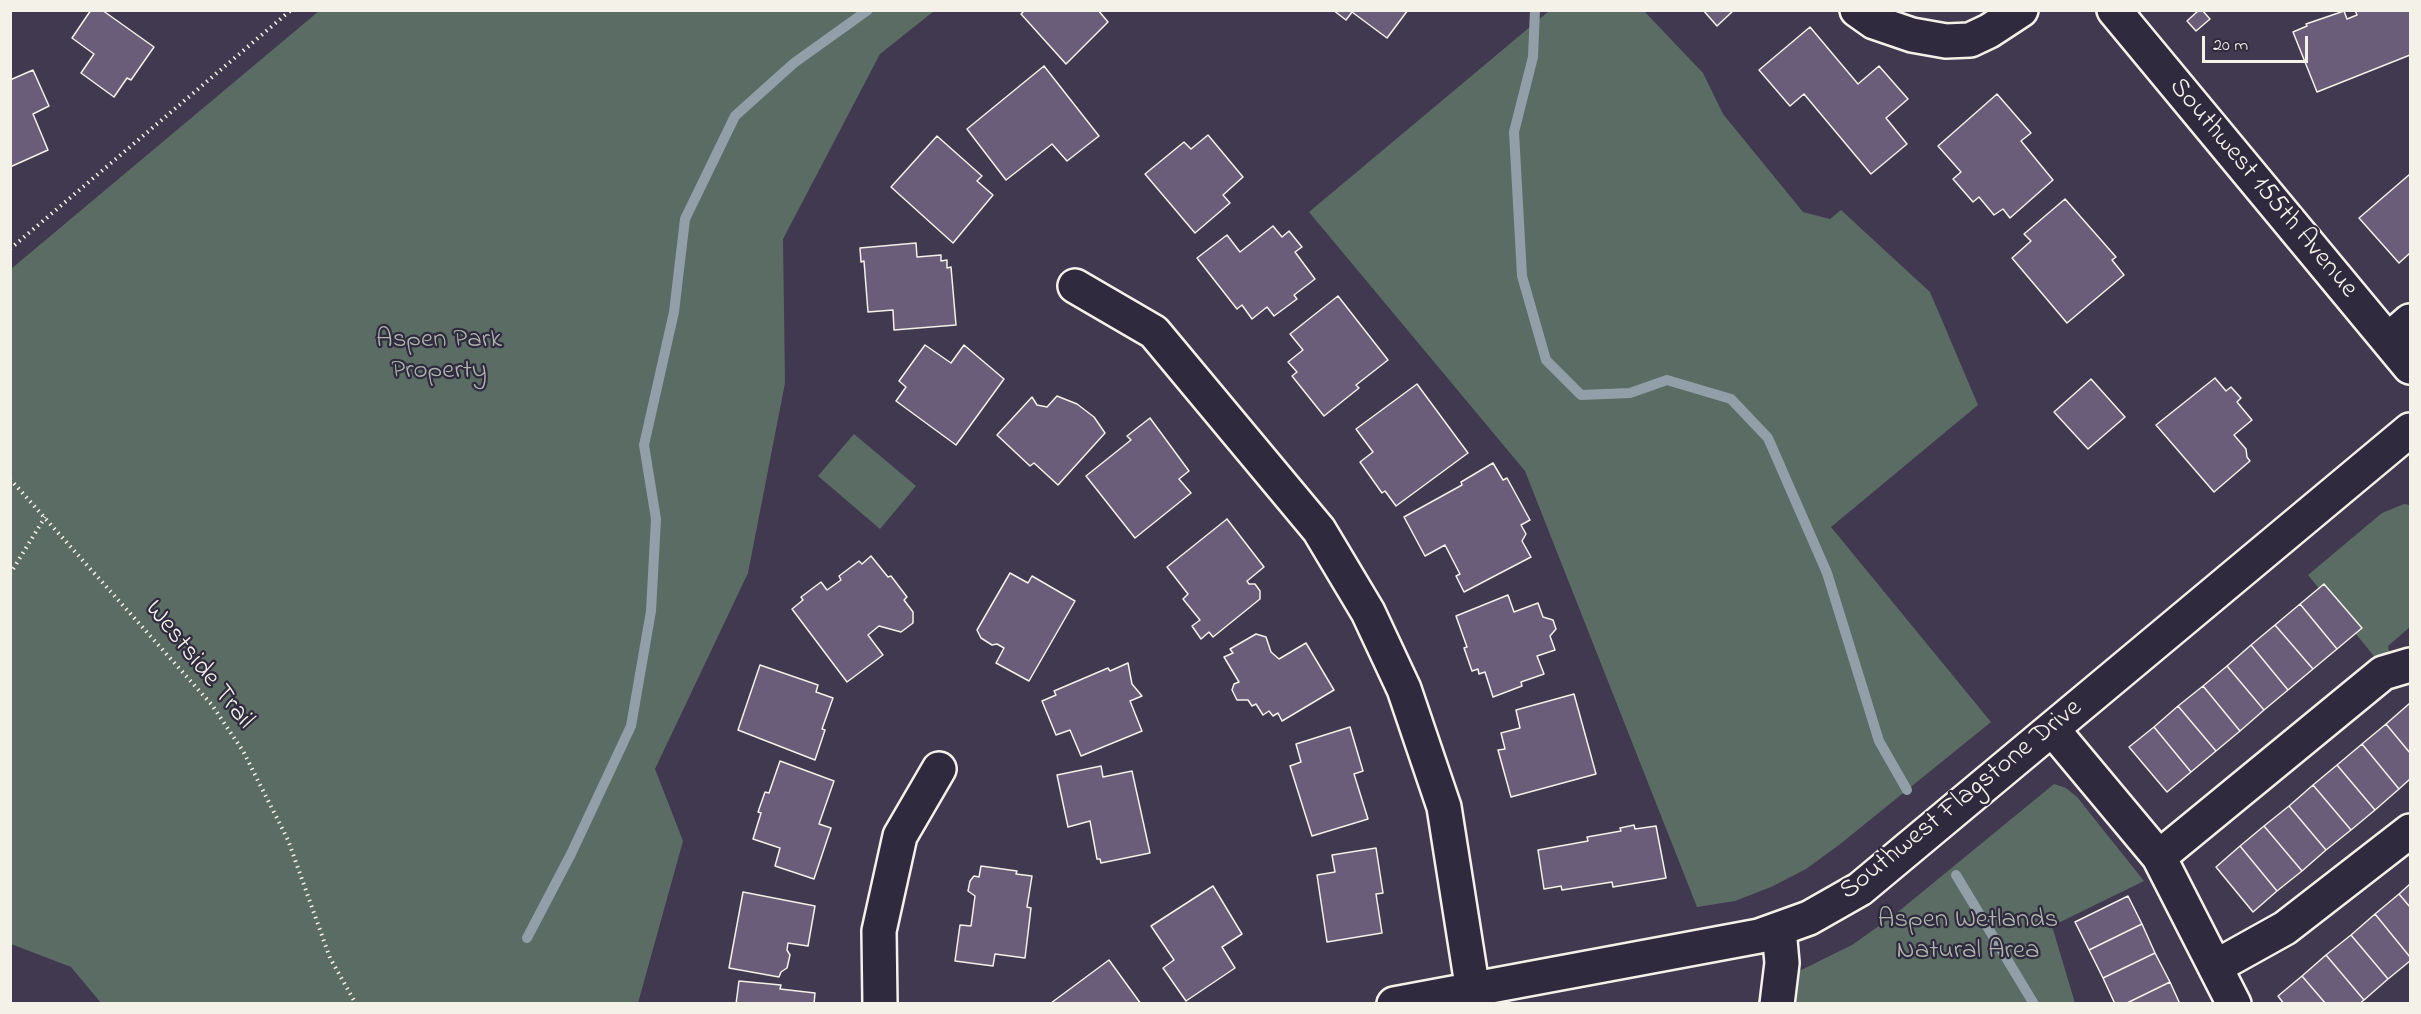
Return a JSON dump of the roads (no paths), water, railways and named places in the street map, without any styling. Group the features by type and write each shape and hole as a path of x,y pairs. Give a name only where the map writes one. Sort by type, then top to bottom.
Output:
{"street":[{"path":"1857,10 1874,22 1902,32 1947,41 1970,40 1989,31 2021,10"},
{"name":"Southwest 155th Avenue","path":"2114,10 2399,330 2410,367"},
{"path":"1075,286 1154,332 1319,530 1368,612 1404,689 1444,807 1474,996"},
{"name":"Southwest Flagstone Drive","path":"1394,1004 1474,996 1759,936 1809,918 1860,889 2410,430"},
{"path":"2159,857 2383,673 2410,665"},
{"path":"2053,730 2159,857 2234,1004"},
{"path":"879,1004 879,931 900,836 939,769"},
{"path":"2215,967 2285,928 2410,831"},
{"path":"1778,1004 1782,963 1779,929"}],"waterway":[{"path":"527,938 571,854 631,726 651,611 656,519 644,445 674,312 685,219 735,116 794,63 868,10"},
{"path":"1535,10 1533,57 1514,132 1522,276 1546,360 1581,395 1630,393 1667,380 1731,399 1768,438 1827,573 1879,741 1907,790"},
{"path":"1956,875 2034,1004"}],"park label":[{"name":"Aspen Park Property","path":"439,358"},
{"name":"Aspen Wetlands Natural Area","path":"1968,938"}]}
